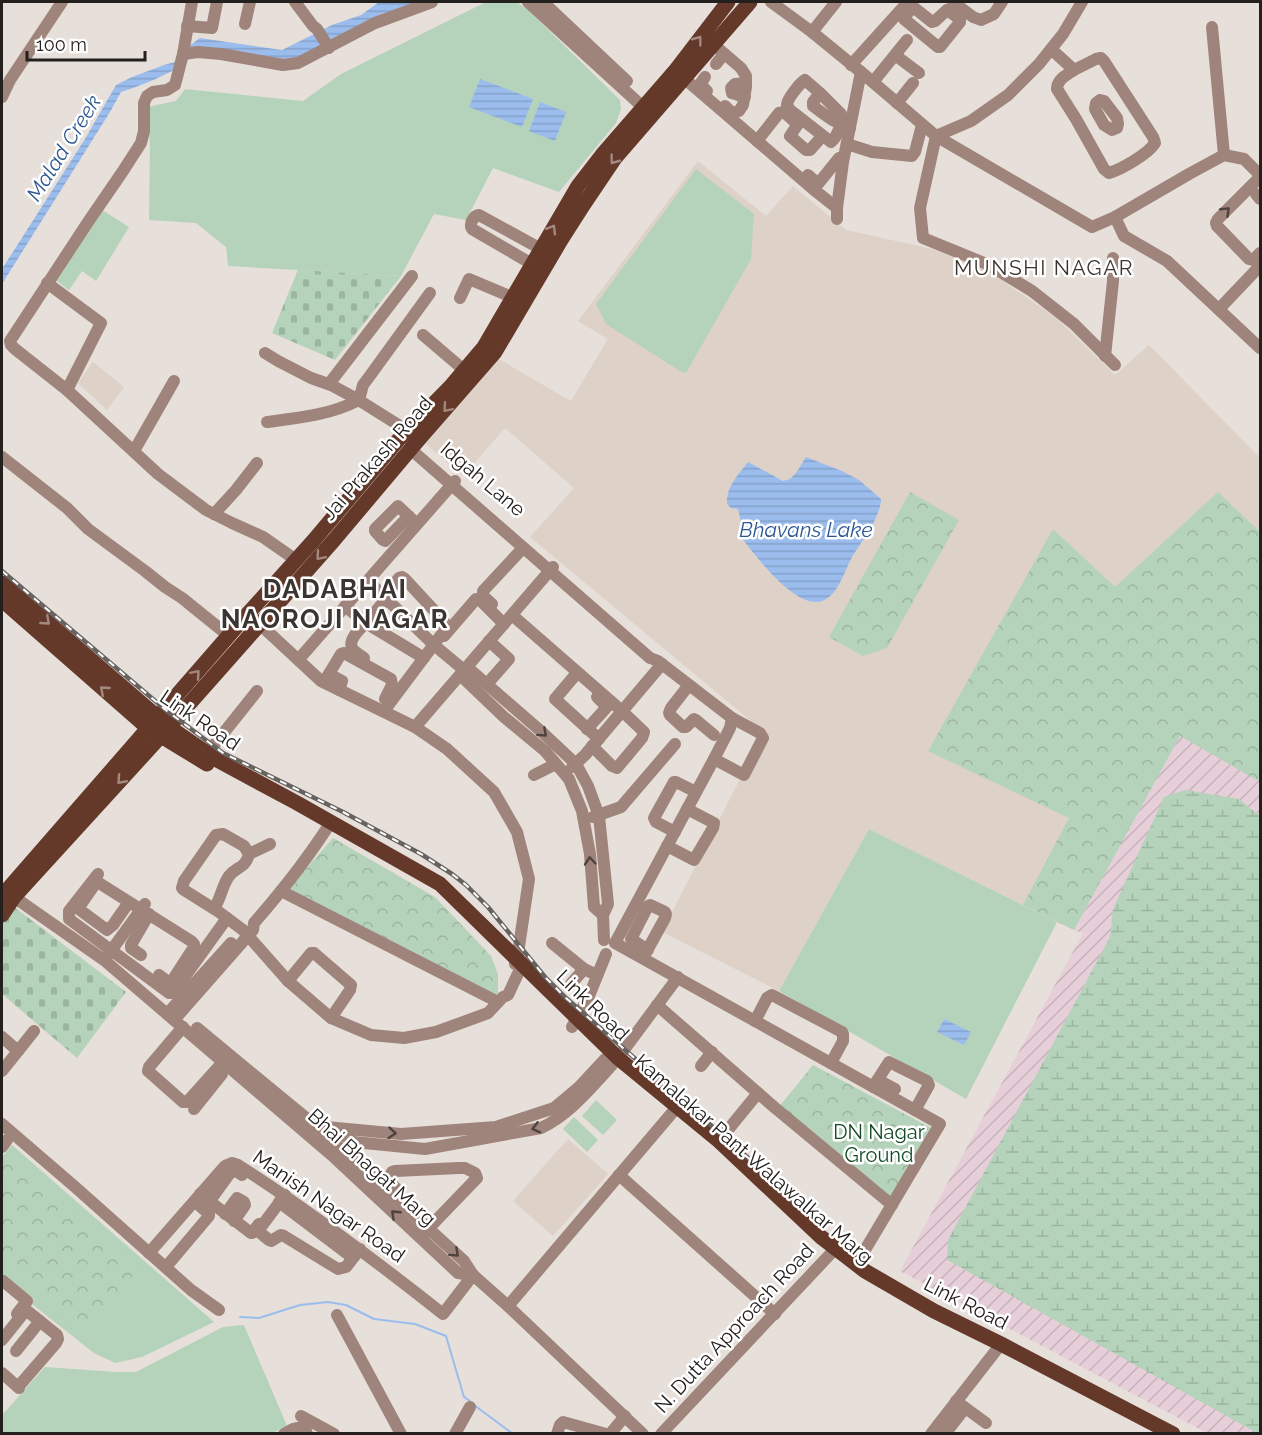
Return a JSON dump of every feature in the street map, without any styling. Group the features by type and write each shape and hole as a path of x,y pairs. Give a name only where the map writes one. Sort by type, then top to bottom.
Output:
{"main road":[{"name":"Jai Prakash Road","path":"2,915 11,892 159,728 260,624 495,352 561,240 598,183 680,74 728,2"},
{"name":"Jai Prakash Road","path":"159,728 229,636 489,340 578,186 602,155 646,105 680,74 718,54 750,2"},
{"name":"Link Road","path":"2,583 159,728"},
{"name":"Link Road","path":"2,600 159,728 205,757 328,826 440,884 517,967"},
{"name":"Kamalakar Pant Walawalkar Marg","path":"517,967 611,1061 674,1110 713,1148 864,1281 883,1287 930,1319 998,1348 1151,1434"},
{"path":"832,1252 856,1265 883,1287"},
{"name":"Link Road","path":"998,1348 1173,1434"}],"street":[{"path":"2,97 10,80 62,2"},
{"path":"192,2 175,85 168,90 153,92 147,96 144,103 144,131 141,143 10,341 11,345 67,390 158,474 206,510 263,537 296,560"},
{"path":"187,26 212,28 218,2"},
{"path":"245,24 250,2"},
{"path":"295,2 326,47"},
{"path":"183,54 198,52 283,65 298,63 375,23 432,2"},
{"path":"528,2 646,105"},
{"path":"543,2 646,105"},
{"path":"771,2 812,32 936,136 1092,227 1115,217 1224,155 1244,159 1259,172 1216,223 1249,259 1253,260 1260,253"},
{"path":"812,32 836,2"},
{"path":"953,2 973,17 981,20 994,14 1002,2"},
{"path":"936,136 971,122 1008,95 1039,64 1063,34 1082,2"},
{"path":"909,3 932,22 947,10 960,19 960,22 938,47 904,19 909,3"},
{"path":"705,77 700,84 706,93 816,187 837,213 841,160 847,144 845,127 856,68 909,3"},
{"path":"1212,27 1224,155"},
{"path":"873,82 907,40"},
{"path":"1051,49 1074,70"},
{"path":"680,74 732,113 739,111 745,97 746,76 744,71 718,54"},
{"path":"895,55 916,78 897,103"},
{"path":"1101,58 1130,100 1155,143 1151,149 1118,170 1109,172 1104,169 1057,89 1057,84 1074,70 1101,58"},
{"path":"802,81 807,81 820,93 813,102 813,106 845,127 831,142 790,110 788,102 802,81"},
{"path":"1100,100 1104,101 1112,111 1118,124 1117,128 1108,129 1100,119 1095,109 1096,103 1100,100"},
{"path":"1112,111 1130,100"},
{"path":"759,138 782,112 841,160"},
{"path":"1082,128 1100,119"},
{"path":"847,144 873,152 912,156 922,125"},
{"path":"936,136 920,208 923,238 989,265 1032,291 1074,324 1115,366"},
{"path":"816,187 841,160"},
{"path":"532,264 472,229 471,224 475,216 479,215 541,249"},
{"path":"1115,217 1124,236 1167,261 1260,348"},
{"path":"517,255 525,240"},
{"path":"1105,356 1113,258"},
{"path":"1219,309 1260,266"},
{"path":"329,384 412,276"},
{"path":"460,298 469,279 514,298"},
{"path":"48,283 101,323 67,390"},
{"path":"267,422 332,412 359,400 363,385 430,293"},
{"path":"423,335 464,370"},
{"path":"265,353 278,362 359,400 408,431 413,448"},
{"path":"134,451 174,381"},
{"name":"Idgah Lane","path":"413,448 416,454 454,483 519,545 537,566 552,568"},
{"path":"2,457 67,508 88,529 182,598 229,636"},
{"path":"214,514 257,463"},
{"path":"299,659 368,581 413,520 454,483"},
{"path":"519,545 483,591 483,596 575,675 607,706 587,729"},
{"name":"Idgah Lane","path":"519,545 552,568 627,633 655,653 660,663 732,718 761,734 763,738 744,775 714,759"},
{"path":"532,584 538,576 537,566"},
{"path":"415,727 489,642 507,616 552,568"},
{"path":"353,693 404,684 447,627 446,623 402,577 355,635 351,648 404,684"},
{"path":"368,581 434,645 488,690 513,706 576,764 588,786 599,816 608,904 603,915"},
{"path":"465,669 444,643 446,633 477,599 507,616"},
{"path":"345,606 366,622 424,658"},
{"path":"214,909 231,874 242,868 249,854 244,846 224,834 218,834 184,881 182,888 245,933 288,981 331,1018 371,1035 404,1038 436,1032 488,1013 508,995 517,967 529,879 517,832 494,792 447,749 415,727 353,693 299,659 248,614"},
{"path":"488,690 508,659 489,642"},
{"path":"534,775 576,764 596,746 625,713 660,663"},
{"path":"575,675 625,713 644,732 617,768 612,766 596,746 587,729 555,699 575,675"},
{"path":"689,685 669,713 683,727 694,719 714,735"},
{"path":"488,690 504,717 545,751 569,779 582,811 590,854 594,907 603,915 610,941 616,948 613,952 606,954 589,996 574,1023"},
{"path":"205,757 257,691"},
{"path":"504,717 513,706"},
{"path":"610,941 688,815 696,792 730,728 732,718"},
{"path":"584,820 621,807 675,744"},
{"path":"677,833 656,822 654,818 674,782 696,792"},
{"path":"670,847 694,860 713,828 714,823 688,815"},
{"path":"225,1067 187,1102 183,1102 148,1071 175,1017 245,933 253,930 254,923 281,891 328,826"},
{"path":"249,854 270,844"},
{"path":"98,874 69,911 69,919 108,955"},
{"path":"281,891 316,914 500,1000"},
{"path":"11,892 170,993 173,993 227,918"},
{"path":"129,902 145,909 194,944 192,951 172,981 167,981 159,975"},
{"path":"108,955 145,909"},
{"path":"141,955 131,948 131,945 145,909"},
{"path":"610,941 646,954 678,977 831,1064 878,1085 940,1124 856,1265"},
{"path":"552,943 584,969 597,975"},
{"path":"288,981 311,953 314,953 351,985 331,1018"},
{"name":"Bhai Bhagat Marg","path":"108,955 175,1017 205,1040 225,1067 249,1091 270,1102 297,1125 343,1158 424,1233 458,1273 472,1275 508,1306 625,1416 640,1433"},
{"path":"571,984 584,969"},
{"path":"297,1125 333,1128 354,1142 424,1149 541,1128 553,1122 581,1098 678,977"},
{"path":"755,1021 767,998 772,995 842,1032 843,1041 831,1064"},
{"path":"657,1005 892,1205"},
{"path":"2,1071 34,1031"},
{"path":"2,1038 18,1051"},
{"path":"205,1040 317,1126 343,1158 395,1198 424,1233 477,1178 476,1173 459,1168 395,1171 389,1177 400,1193 395,1198"},
{"path":"701,1066 712,1053"},
{"path":"878,1085 889,1062 927,1081 929,1085 915,1110"},
{"path":"194,1109 225,1067"},
{"path":"878,1085 895,1089"},
{"path":"727,1131 758,1093"},
{"path":"508,1306 674,1110"},
{"path":"2,1124 191,1290 219,1310"},
{"name":"Manish Nagar Road","path":"149,1253 203,1201 225,1166 232,1163 238,1165 443,1314 472,1275"},
{"path":"619,1175 775,1314"},
{"path":"203,1201 252,1233 280,1197"},
{"path":"280,1197 258,1231 269,1240 284,1236 338,1269 346,1267 357,1253"},
{"path":"166,1267 210,1215 203,1201"},
{"name":"N. Dutta Approach Road","path":"661,1434 832,1252"},
{"path":"2,1282 4,1281 27,1301 2,1334"},
{"path":"2,1340 25,1311 57,1335 57,1341 18,1387 2,1373"},
{"path":"337,1315 401,1434"},
{"path":"16,1351 40,1322"},
{"path":"945,1434 998,1348"},
{"path":"961,1405 986,1423"},
{"path":"931,1434 961,1405"},
{"path":"455,1434 470,1407"},
{"path":"301,1416 334,1434"},
{"path":"557,1434 563,1422 608,1434 625,1416"},
{"path":"284,1434 301,1427 307,1434"}],"shaded area":[{"path":"698,161 766,216 793,186 846,230 932,249 988,271 1055,317 1115,375 1149,345 1260,458 1260,782 1180,736 1074,930 869,829 779,991 662,932 764,732 530,537 574,488 505,428 463,476 426,444 497,358 571,401 608,339 578,321"},
{"path":"93,362 124,387 107,410 78,383"},
{"path":"1180,736 1260,782 1260,1433 1207,1433 900,1271 1083,933 1074,930"},
{"path":"568,1139 608,1174 553,1236 513,1201"}],"green space":[{"path":"486,2 517,2 528,10 620,100 621,109 616,123 559,192 493,168 466,220 434,214 401,276 228,266 226,247 196,223 149,220 150,145 147,107 176,101 185,89 303,101 341,74"},
{"path":"696,169 754,214 751,259 686,373 606,324 596,304"},
{"path":"102,210 129,227 96,281 82,271 69,290 57,281"},
{"path":"298,270 401,276 335,360 272,333"},
{"path":"910,492 959,520 887,648 863,656 829,637"},
{"path":"1218,492 1260,532 1260,782 1180,736 1074,930 1023,905 1069,818 928,751 1053,529 1115,587"},
{"path":"1185,790 1239,799 1260,816 1260,1433 947,1260 948,1240 1110,937 1113,909 1164,797"},
{"path":"869,829 1057,922 966,1099 779,991"},
{"path":"333,838 435,897 491,956 498,974 498,993 495,995 286,891"},
{"path":"14,907 126,992 77,1058 2,994 2,922"},
{"name":"DN Nagar Ground","path":"813,1065 931,1128 892,1205 778,1108"},
{"path":"596,1100 617,1120 603,1135 582,1116"},
{"path":"574,1117 598,1140 587,1152 563,1129"},
{"path":"12,1145 214,1322 142,1357 115,1363 94,1353 28,1301 2,1277 2,1157"},
{"path":"14,1153 141,1267 79,1336 2,1265 2,1167"},
{"path":"244,1325 287,1426 270,1434 2,1434 2,1415 45,1367 136,1372 223,1327"}],"water":[{"path":"379,2 425,2 381,14 297,59 285,62 198,49 174,70 121,92 2,284 2,269 85,139 116,85 175,62 185,49 200,38 282,50 332,25 361,15"},
{"path":"480,79 533,99 522,127 469,107"},
{"path":"540,102 566,112 555,141 529,131"},
{"name":"Bhavans Lake","path":"806,457 859,480 881,499 878,514 836,589 829,597 818,602 805,600 792,592 766,567 738,533 742,526 738,509 731,508 727,504 728,492 748,462 783,481 790,479 796,473"},
{"path":"944,1019 971,1032 964,1045 937,1032"}],"waterway":[{"path":"240,1317 259,1318 300,1305 328,1302 346,1305 374,1319 415,1324 446,1336 464,1397 470,1401"},
{"path":"474,1405 513,1434"}],"railway":[{"path":"2,571 167,711 223,753 343,812 421,854 466,885 488,907 545,977 566,998 803,1206"}],"district":[{"name":"MUNSHI NAGAR","path":"1044,268"},
{"name":"DADABHAI NAOROJI NAGAR","path":"335,604"}],"water label":[{"name":"Malad Creek","path":"64,148"}]}
